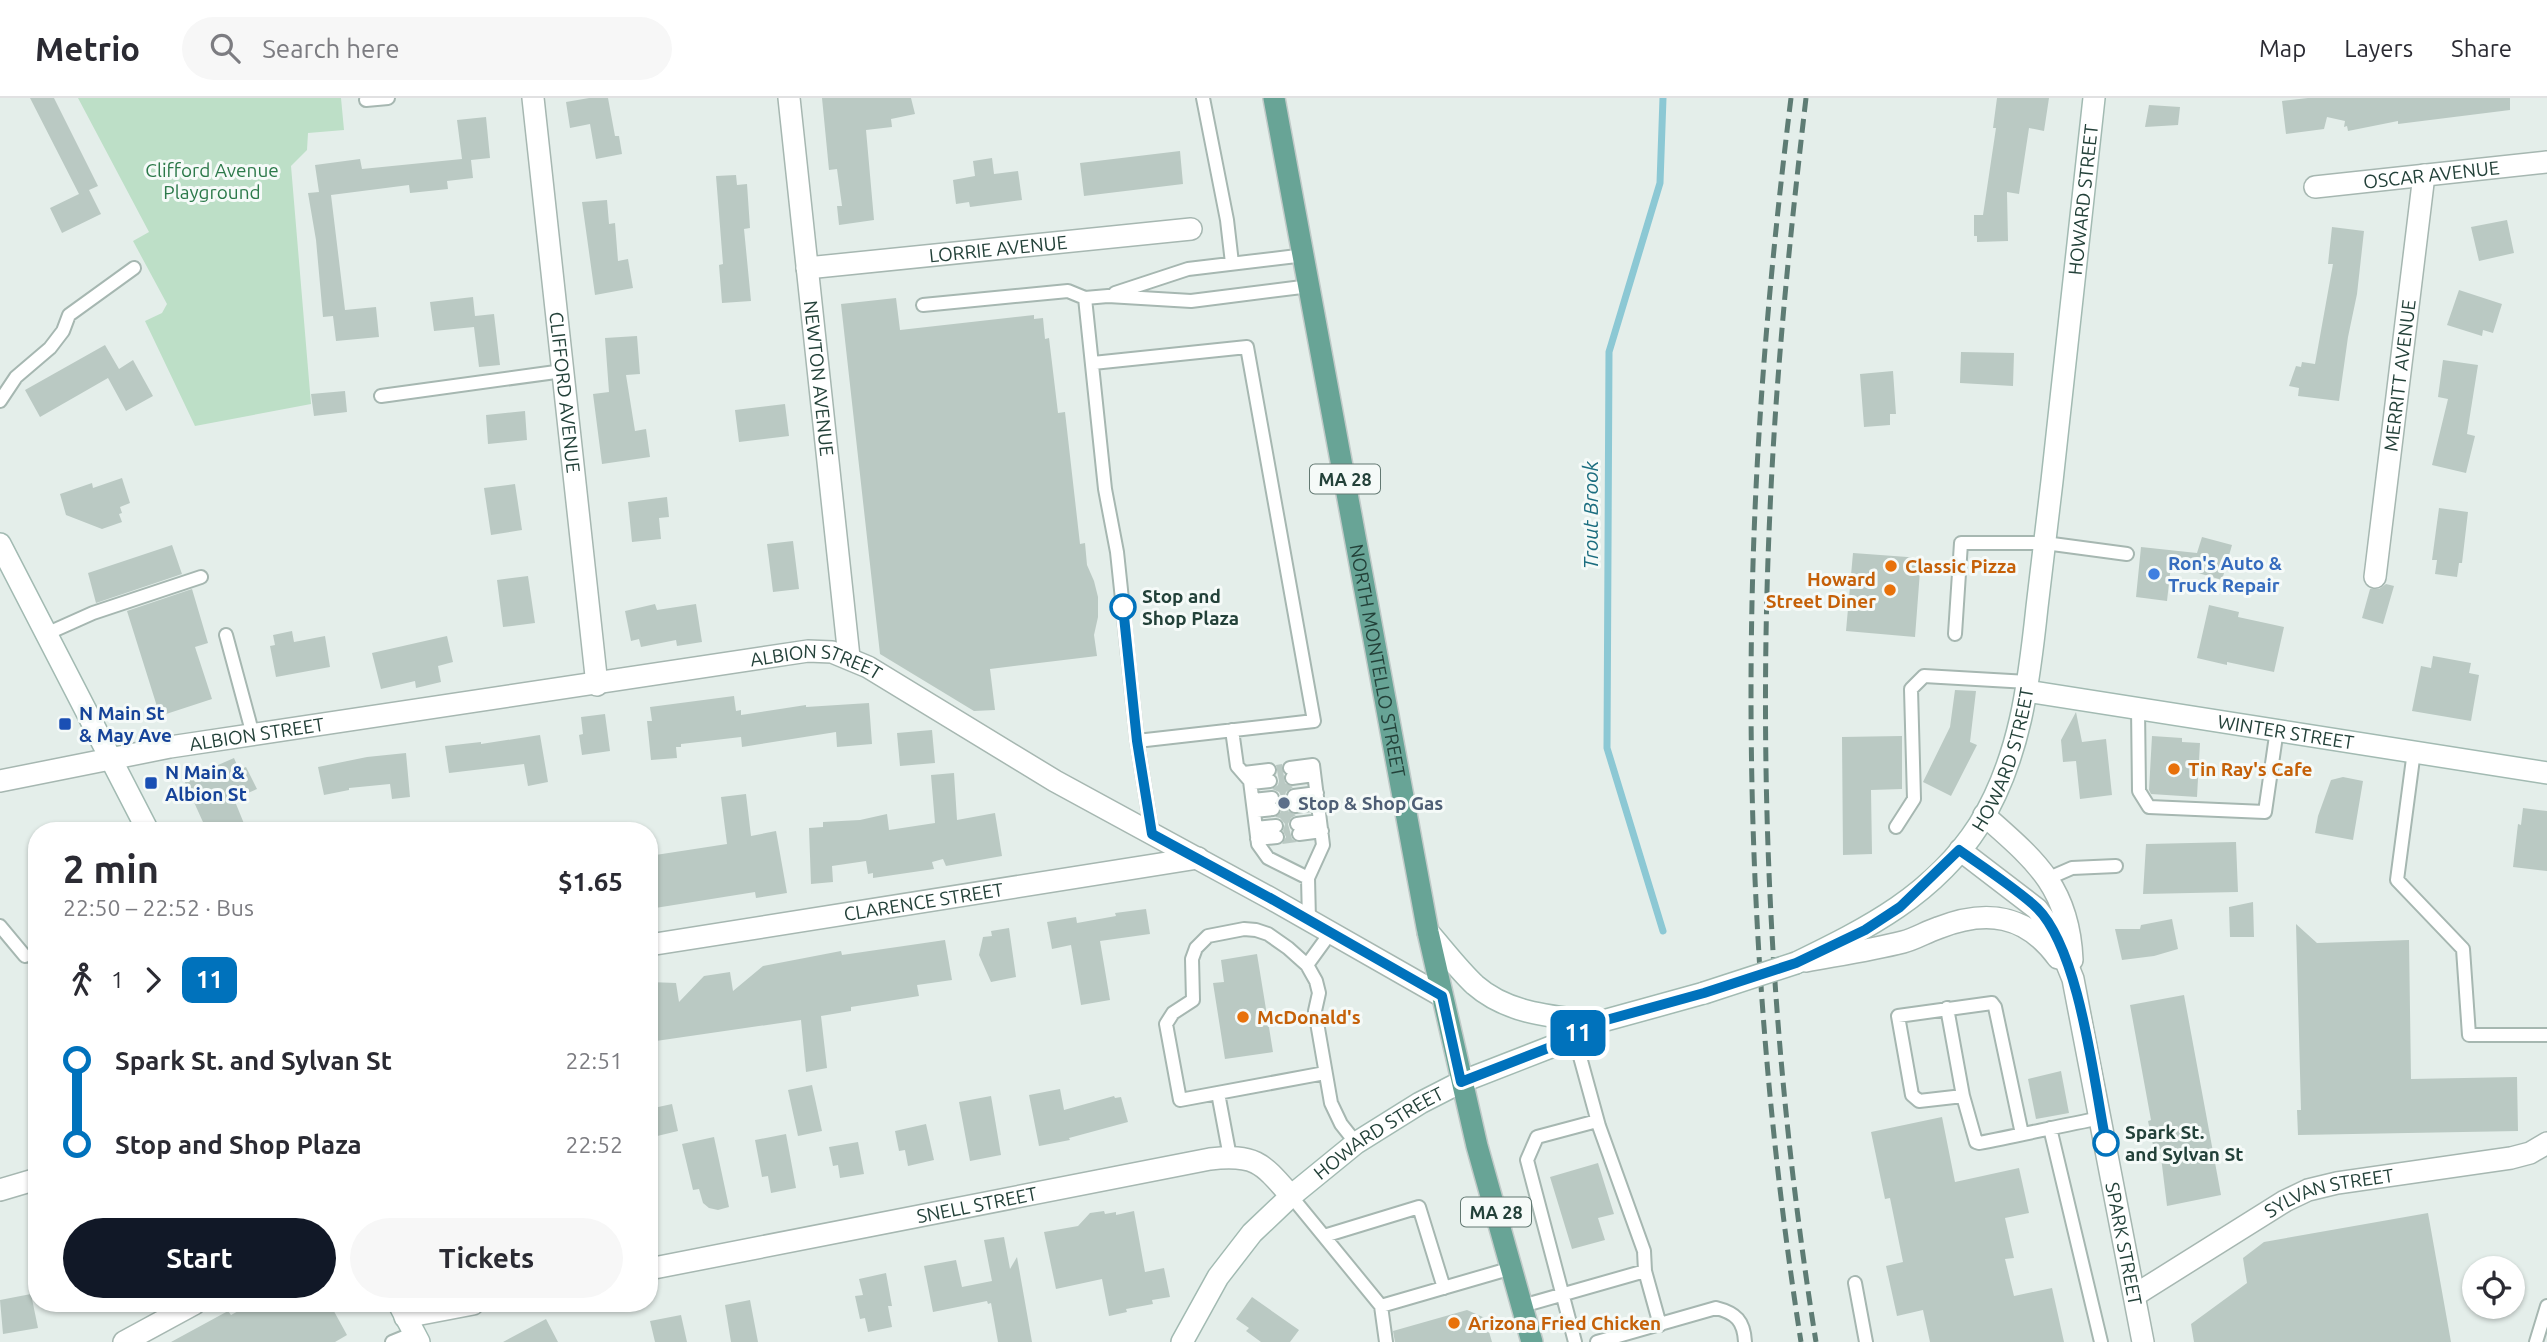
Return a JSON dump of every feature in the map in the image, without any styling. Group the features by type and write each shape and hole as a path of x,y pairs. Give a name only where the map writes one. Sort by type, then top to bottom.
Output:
{"main road":[{"name":"NORTH MONTELLO STREET","path":"1274,98 1428,932 1461,1082 1532,1342"}],"street":[{"name":"CLIFFORD AVENUE","path":"533,98 597,685"},
{"name":"NEWTON AVENUE","path":"789,98 849,657"},
{"name":"HOWARD STREET","path":"1182,1342 1204,1300 1234,1255 1291,1196 1356,1143 1420,1103 1461,1082 1556,1045 1599,1022 1704,993 1796,963 1865,930 1900,907 1959,850 1984,815 2005,772 2028,687 2094,98"},
{"name":"OSCAR AVENUE","path":"2315,187 2547,162"},
{"name":"MERRITT AVENUE","path":"2375,577 2424,175"},
{"name":"LORRIE AVENUE","path":"807,268 1191,229"},
{"path":"0,544 143,822"},
{"name":"ALBION STREET","path":"0,781 111,761 170,747 597,685 808,651 832,652 849,657 1055,781 1309,919 1442,996"},
{"name":"WINTER STREET","path":"2028,687 2138,708 2547,773"},
{"name":"SPARK STREET","path":"1984,815 2018,845 2049,878 2060,899 2071,937 2073,979 2144,1342"},
{"name":"SPARK STREET","path":"1959,850 2037,909 2054,932 2073,979"},
{"name":"CLARENCE STREET","path":"658,945 1198,858"},
{"name":"SPARK STREET","path":"1796,963 1905,942 1961,920 1986,917 2007,919 2029,928 2048,944 2073,979"},
{"path":"1428,932 1476,986 1509,1006 1546,1016 1599,1022"},
{"name":"SYLVAN STREET","path":"2134,1295 2285,1201 2308,1190 2337,1183 2511,1158 2530,1153 2546,1144"},
{"name":"SNELL STREET","path":"658,1267 1186,1163 1230,1157 1248,1159 1263,1165 1291,1196"},
{"path":"0,1190 28,1182"},
{"path":"124,1342 179,1312"},
{"path":"409,1324 447,1312"}],"lane":[{"path":"366,100 388,98"},
{"path":"1203,98 1227,220 1232,263"},
{"path":"1108,296 1188,269 1305,255"},
{"path":"0,401 16,377 50,348 63,331 69,315 134,268"},
{"path":"923,305 1068,291 1086,298 1108,296 1191,301 1310,286"},
{"path":"1086,298 1105,488 1117,552 1137,741 1152,834"},
{"path":"1093,363 1247,347 1314,720 1137,741"},
{"path":"381,396 563,371"},
{"path":"1955,634 1961,544 2045,543 2127,554"},
{"path":"46,634 93,613 201,576"},
{"path":"226,635 253,735"},
{"path":"1896,827 1914,799 1910,689 1924,676 1950,676 2028,687"},
{"path":"2138,708 2139,791 2149,807 2265,813 2277,729"},
{"path":"1232,730 1236,760 1247,778 1261,851 1268,858 1308,878"},
{"path":"2414,751 2398,880 2463,949 2469,1034 2547,1035"},
{"path":"1291,773 1314,770 1321,826 1323,845 1308,878 1309,919"},
{"path":"1247,778 1269,775"},
{"path":"1294,801 1317,798"},
{"path":"1253,806 1273,803"},
{"path":"1298,829 1321,826"},
{"path":"1256,834 1276,831"},
{"path":"2049,878 2072,868 2116,866"},
{"path":"0,926 25,956"},
{"path":"1325,1073 1180,1100 1166,1024 1173,1013 1193,1000 1191,967 1196,948 1208,936 1244,929 1256,930 1278,940 1307,965 1317,981 1320,993 1315,1011 1331,1103 1341,1124 1356,1143"},
{"path":"1307,965 1331,932"},
{"path":"1963,1096 1919,1101 1912,1095 1897,1018 1901,1014 1988,1002 1995,1007 2022,1135"},
{"path":"1947,1008 1974,1140 1979,1143 2101,1118"},
{"path":"1574,1035 1597,1121 1644,1251 1645,1271 1660,1325"},
{"path":"1218,1093 1230,1157"},
{"path":"1575,1342 1527,1160 1537,1137 1597,1121"},
{"path":"2050,1128 2101,1342"},
{"path":"1291,1196 1381,1306 1386,1342"},
{"path":"1324,1236 1419,1207 1444,1288"},
{"path":"1381,1306 1512,1268"},
{"path":"1522,1306 1645,1271"},
{"path":"1855,1283 1866,1342"},
{"path":"2536,1342 2547,1306"},
{"path":"1597,1342 1716,1308 1732,1312 1743,1325 1745,1342"},
{"path":"391,1342 409,1324"}],"green space":[{"name":"Clifford Avenue Playground","path":"78,98 341,98 344,130 308,133 307,150 291,166 311,404 195,426 145,321 162,313 167,304 133,241 149,232"}],"building":[{"path":"30,98 54,98 98,186 89,190 101,214 62,233 50,208 79,194"},
{"path":"608,98 615,136 619,136 622,154 596,159 590,124 570,128 566,102"},
{"path":"822,98 911,98 915,114 891,119 892,127 866,130 874,220 839,225 837,206 842,206 837,169 829,170"},
{"path":"1997,98 2049,98 2044,131 2029,128 2019,194 2007,192 2008,241 1977,242 1977,236 1974,236 1974,215 1983,215 1996,128 1993,128"},
{"path":"2308,98 2510,98 2510,110 2398,124 2398,121 2348,131 2347,126 2344,127 2345,121 2327,117 2324,129 2286,134 2282,101"},
{"path":"2149,105 2180,107 2178,125 2145,127"},
{"path":"486,117 490,158 471,160 473,178 447,181 448,189 410,193 409,185 331,195 345,310 376,307 379,337 336,341 333,316 323,317 316,240 308,193 319,192 315,165 360,159 362,169 462,159 457,120"},
{"path":"1180,151 1183,184 1084,196 1080,163"},
{"path":"992,158 994,174 1018,171 1022,200 970,207 969,202 956,204 953,180 975,176 973,161"},
{"path":"736,175 737,185 747,184 750,228 744,229 751,301 722,303 719,265 723,264 716,176"},
{"path":"607,200 609,224 615,223 618,261 628,259 633,288 595,295 582,202"},
{"path":"2507,220 2514,253 2479,261 2471,227"},
{"path":"2332,227 2364,231 2357,294 2339,401 2298,396 2299,388 2289,386 2296,366 2301,367 2302,362 2315,364 2333,264 2328,264"},
{"path":"2459,290 2502,304 2493,333 2483,330 2482,336 2447,325"},
{"path":"473,297 475,316 494,314 500,365 479,367 474,327 434,331 430,302"},
{"path":"896,298 900,330 1034,315 1034,319 1043,318 1045,339 1049,338 1058,413 1065,412 1080,544 1085,543 1087,565 1098,597 1094,635 1097,656 990,669 995,710 974,711 880,654 841,304"},
{"path":"637,336 640,374 626,375 635,431 646,429 650,457 602,464 593,394 609,392 605,338"},
{"path":"105,345 119,369 133,360 153,396 126,411 108,378 40,417 25,390"},
{"path":"1961,352 2014,353 2013,386 1960,383"},
{"path":"2443,360 2478,365 2467,434 2475,436 2466,473 2432,465 2448,399 2438,397"},
{"path":"1893,371 1896,414 1890,414 1890,425 1864,427 1860,374"},
{"path":"345,391 347,412 314,416 311,394"},
{"path":"785,404 789,436 739,442 735,410"},
{"path":"525,411 527,440 488,444 486,415"},
{"path":"122,478 130,503 120,507 122,522 102,529 66,515 60,494 92,483 93,488"},
{"path":"515,484 522,530 491,535 484,488"},
{"path":"667,497 669,517 659,518 661,539 632,542 628,502"},
{"path":"2439,508 2468,512 2462,563 2459,563 2457,577 2435,574 2437,560 2432,560"},
{"path":"2202,537 2232,545 2222,580 2171,565 2167,601 2136,597 2141,547 2197,553"},
{"path":"793,541 799,589 773,592 767,544"},
{"path":"172,545 182,574 96,603 88,573"},
{"path":"1853,553 1921,558 1915,637 1846,631"},
{"path":"528,576 535,623 503,627 497,580"},
{"path":"2386,584 2394,586 2383,624 2362,618 2370,589 2379,589"},
{"path":"192,589 208,643 195,647 212,699 160,716 127,611"},
{"path":"655,604 657,610 696,604 702,642 677,646 676,640 641,647 639,639 631,641 625,611"},
{"path":"2209,605 2239,612 2238,617 2284,627 2274,672 2197,658"},
{"path":"292,631 294,642 325,636 330,667 276,677 270,646 275,645 273,635"},
{"path":"447,636 453,662 438,666 441,682 416,688 415,681 381,689 372,653"},
{"path":"2433,656 2471,663 2469,673 2479,675 2471,721 2412,711 2421,666 2431,668"},
{"path":"1955,690 1976,691 1970,742 1977,745 1951,796 1923,782 1950,727"},
{"path":"734,696 736,711 741,710 741,715 806,705 869,703 872,744 837,747 836,732 742,747 741,737 681,744 681,747 676,747 677,758 651,760 647,721 652,721 650,707"},
{"path":"2076,712 2082,742 2106,739 2112,795 2080,799 2076,761 2063,762 2061,740"},
{"path":"605,714 610,751 582,755 579,735 583,734 581,717"},
{"path":"932,730 935,763 900,766 897,733"},
{"path":"540,735 548,782 528,786 524,764 449,773 445,746 481,744"},
{"path":"1902,736 1902,789 1871,790 1872,854 1843,855 1842,737"},
{"name":"Tin Ray's Cafe","path":"2152,736 2182,738 2182,742 2200,743 2197,797 2151,794"},
{"path":"406,753 410,797 392,799 390,784 349,788 324,795 318,767 367,757"},
{"path":"234,758 239,770 246,767 257,789 234,799 243,822 203,822 184,780"},
{"path":"1282,764 1285,783 1293,787 1285,796 1288,811 1296,815 1288,824 1292,839 1297,842 1282,844 1286,837 1283,831 1285,824 1275,817 1281,812 1281,796 1272,789 1279,781 1276,765"},
{"path":"954,773 957,820 995,813 1002,856 946,866 943,859 932,862 934,869 873,878 873,873 868,874 866,861 832,866 833,882 811,884 809,828 823,827 823,822 860,820 887,814 889,830 935,823 931,775"},
{"path":"2343,777 2363,781 2353,840 2315,833 2331,780"},
{"path":"746,794 751,836 776,831 787,893 756,898 755,892 658,908 658,855 727,844 721,797"},
{"path":"2523,808 2547,811 2547,871 2513,867 2518,824 2521,825"},
{"path":"2236,842 2238,892 2143,894 2146,844"},
{"path":"2253,902 2254,937 2230,937 2229,907"},
{"path":"1146,909 1150,934 1100,941 1110,1000 1081,1005 1071,945 1052,949 1047,922 1076,917 1077,923 1116,916 1115,913"},
{"path":"2172,919 2178,949 2154,956 2122,960 2115,929 2140,929 2141,925"},
{"path":"2296,924 2317,943 2409,940 2411,1079 2517,1077 2518,1131 2298,1135 2297,1110 2301,1110"},
{"path":"1009,928 1016,977 991,982 979,955 983,937 992,936 991,931"},
{"path":"945,940 952,980 917,985 919,996 851,1007 851,1011 821,1016 827,1068 806,1072 801,1020 658,1041 658,982 676,983 679,1002 704,976 730,972 733,991 763,966 841,951 842,955"},
{"name":"McDonald's","path":"1257,954 1273,1052 1225,1059 1213,983 1224,982 1221,960"},
{"path":"2184,995 2221,1195 2167,1206 2160,1149 2154,1150 2130,1005"},
{"path":"2061,1071 2069,1113 2036,1119 2028,1079"},
{"path":"812,1085 822,1131 798,1136 788,1090"},
{"path":"1060,1089 1064,1110 1114,1096 1121,1097 1128,1122 1069,1138 1070,1140 1039,1146 1029,1095"},
{"path":"991,1096 1001,1155 970,1161 959,1102"},
{"path":"672,1104 678,1131 658,1136 658,1107"},
{"path":"1942,1117 1955,1182 2019,1168 2029,1213 2005,1218 2014,1258 2005,1259 2014,1296 2052,1288 2064,1342 1930,1342 1923,1310 1897,1316 1886,1266 1903,1262 1890,1198 1885,1199 1871,1132"},
{"path":"926,1124 934,1160 908,1166 905,1150 899,1151 895,1131"},
{"path":"786,1134 796,1188 771,1193 768,1176 762,1177 755,1140"},
{"path":"714,1137 729,1207 718,1210 703,1203 699,1189 693,1190 682,1144"},
{"path":"858,1142 864,1174 840,1178 838,1165 833,1166 829,1147"},
{"path":"1598,1163 1614,1214 1598,1218 1605,1240 1572,1249 1550,1177"},
{"path":"1104,1211 1105,1214 1116,1212 1116,1215 1134,1211 1145,1272 1164,1268 1170,1297 1152,1300 1153,1304 1126,1309 1127,1312 1109,1316 1102,1279 1056,1289 1044,1232 1078,1226 1090,1213"},
{"path":"2428,1213 2451,1342 2194,1342 2191,1324 2247,1283 2243,1258 2264,1242"},
{"path":"1004,1237 1010,1269 1017,1257 1032,1342 998,1342 991,1303 988,1304 987,1301 933,1312 924,1266 956,1260 962,1287 992,1281 984,1240"},
{"path":"886,1273 892,1306 888,1306 892,1327 868,1332 865,1318 860,1319 855,1296 863,1295 859,1279"},
{"path":"28,1295 28,1312 35,1312 38,1328 3,1334 0,1300"},
{"path":"1252,1297 1299,1330 1290,1342 1261,1342 1246,1331 1249,1328 1236,1319"},
{"path":"750,1300 758,1342 731,1342 725,1305"},
{"name":"Arizona Fried Chicken","path":"1467,1310 1485,1318 1492,1342 1395,1342 1393,1331"},
{"path":"226,1312 231,1315 236,1312 334,1312 347,1335 335,1342 171,1342"},
{"path":"681,1315 687,1342 655,1342 650,1321"},
{"path":"546,1319 558,1342 503,1342"}],"waterway":[{"name":"Trout Brook","path":"1663,98 1660,183 1609,352 1607,748 1663,931"}],"railway":[{"path":"1791,98 1761,407 1755,510 1751,719 1757,927 1764,1031 1786,1239 1801,1342"},
{"path":"1806,98 1776,407 1766,614 1766,718 1767,823 1779,1031 1788,1135 1816,1342"}],"bus line":[{"name":"11","path":"1123,607 1137,741 1152,834 1442,996 1461,1082 1556,1045 1599,1022 1664,1005 1796,963 1865,930 1900,907 1930,881 1959,850 2037,909 2054,932 2077,992 2106,1143"}],"place":[{"name":"Classic Pizza","path":"1891,566"},
{"name":"Ron's Auto & Truck Repair","path":"2154,574"},
{"name":"Howard Street Diner","path":"1890,590"},
{"name":"Stop and Shop Plaza","path":"1123,607"},
{"name":"N Main St & May Ave","path":"65,724"},
{"name":"Tin Ray's Cafe","path":"2174,769"},
{"name":"N Main & Albion St","path":"151,783"},
{"name":"Stop & Shop Gas","path":"1284,803"},
{"name":"McDonald's","path":"1243,1017"},
{"name":"Spark St. and Sylvan St","path":"2106,1143"},
{"name":"Arizona Fried Chicken","path":"1454,1323"}]}
